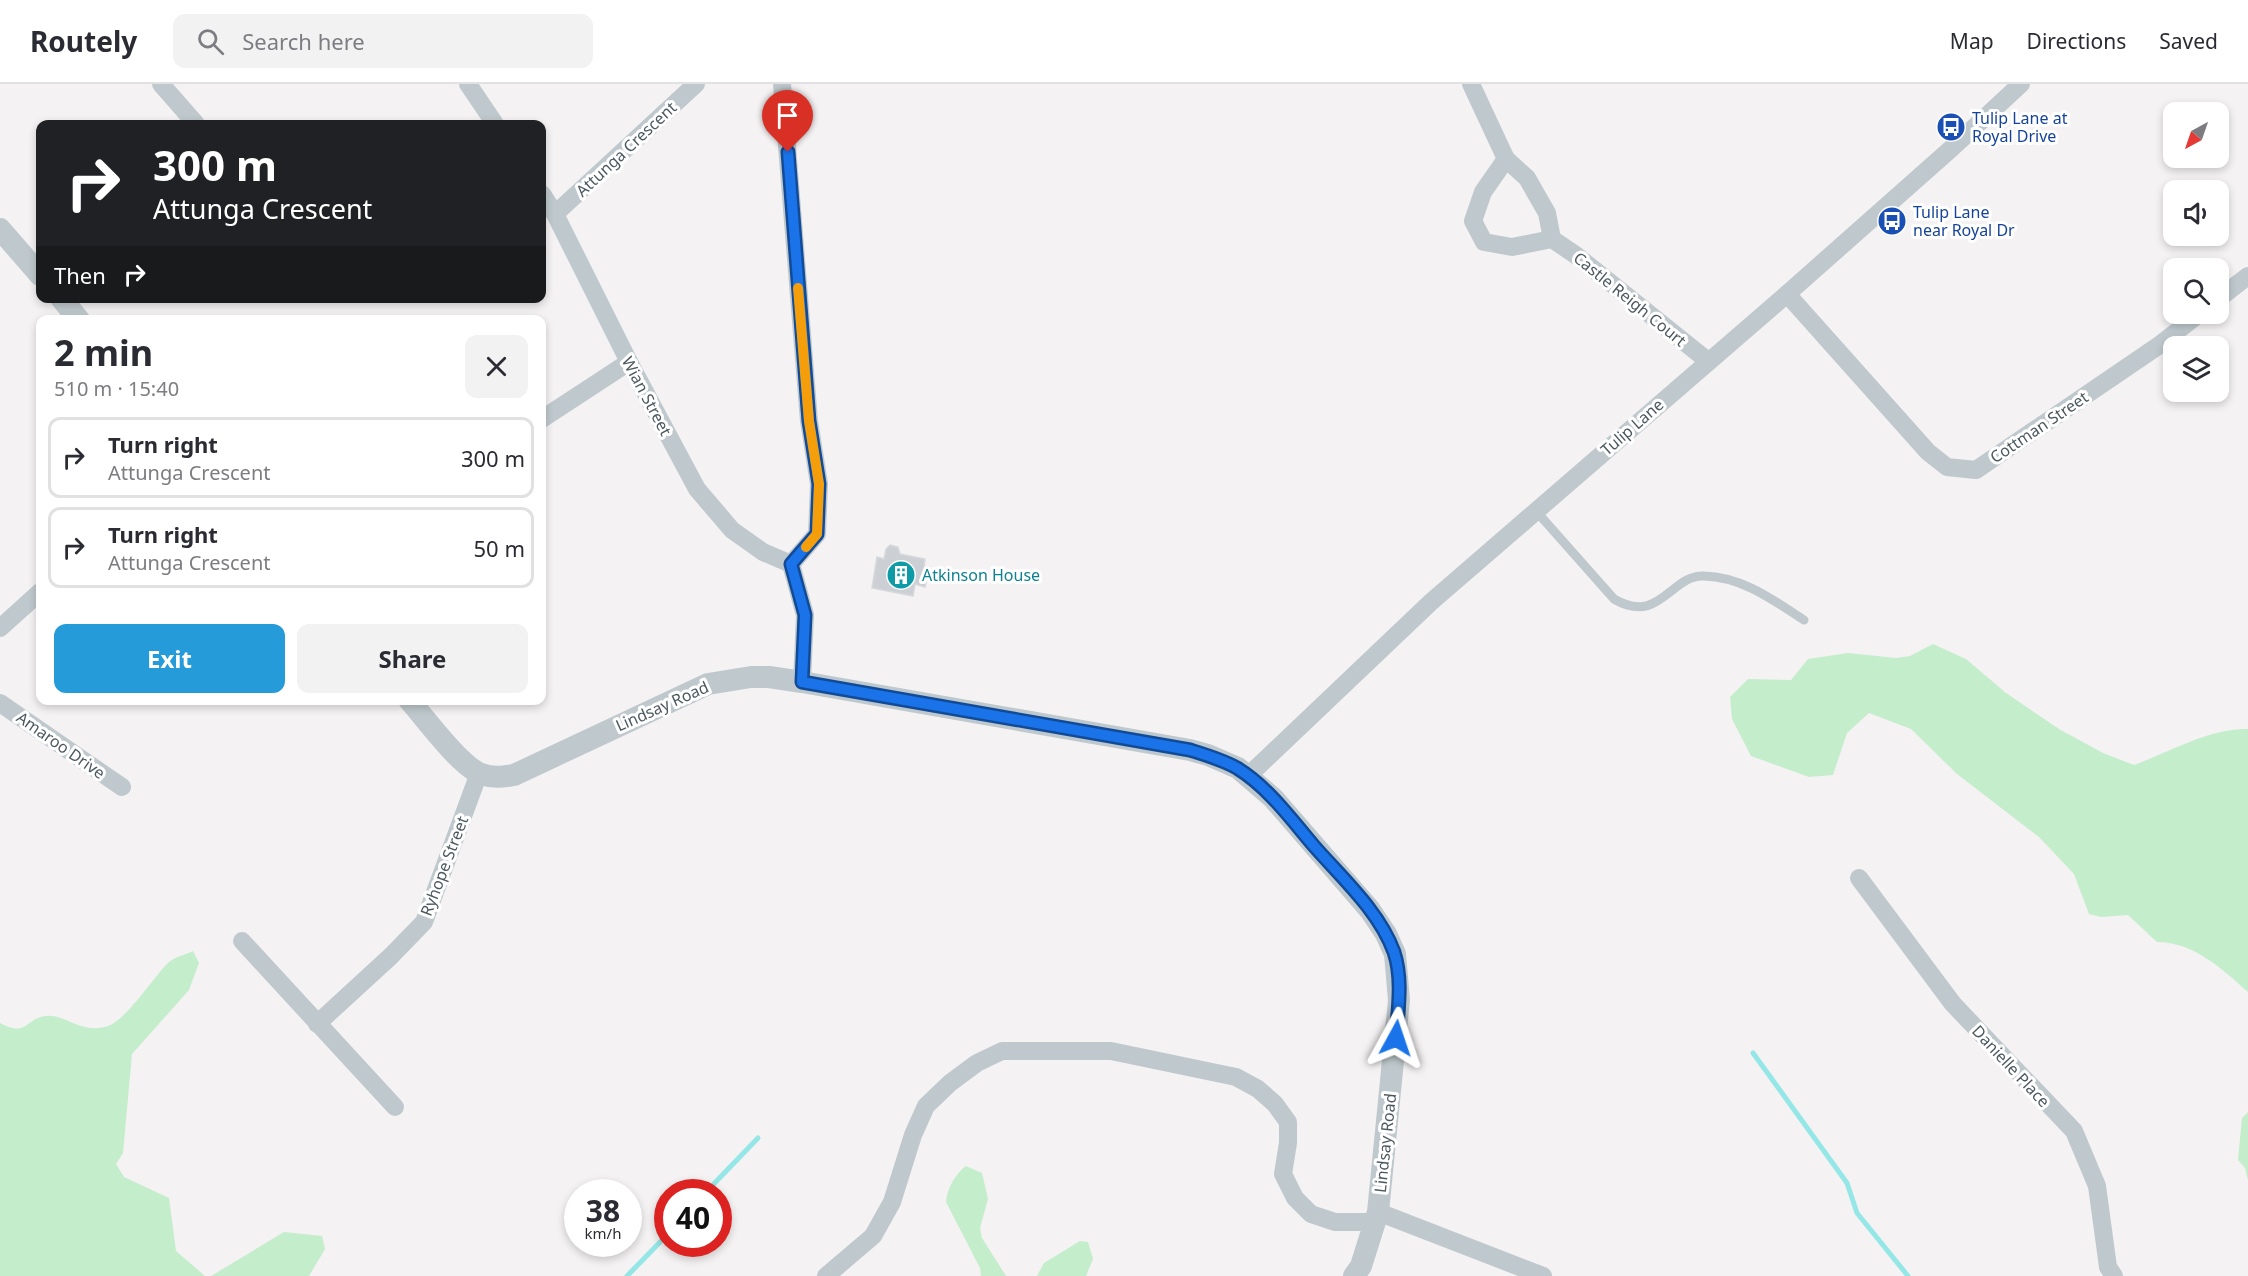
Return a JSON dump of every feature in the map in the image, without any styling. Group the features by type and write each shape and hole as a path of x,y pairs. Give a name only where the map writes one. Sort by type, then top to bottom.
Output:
{"street":[{"path":"161,84 192,120"},
{"path":"468,84 492,120"},
{"name":"Attunga Crescent","path":"555,214 696,84"},
{"path":"782,84 809,421 819,484 817,534 791,564 805,615 802,682"},
{"path":"1471,84 1506,159 1527,178 1547,213 1552,239 1512,247 1484,242 1473,221 1483,192 1506,159"},
{"name":"Tulip Lane","path":"1248,776 1431,602 1953,147 2001,90 2021,84"},
{"name":"Wian Street","path":"546,200 697,489 732,530 763,552 791,564"},
{"path":"0,229 36,270"},
{"name":"Castle Reigh Court","path":"1552,239 1577,256 1708,361"},
{"path":"2229,290 2248,276"},
{"name":"Cottman Street","path":"1787,294 1928,452 1947,467 1976,470 2158,346 2186,324"},
{"path":"65,303 75,315"},
{"path":"546,416 629,362"},
{"path":"0,628 36,596"},
{"name":"Lindsay Road","path":"479,773 501,777 514,775 718,681 751,676 802,682 1190,750 1222,761 1248,776 1273,798 1370,910 1386,934 1395,954 1399,1000 1377,1217 1360,1266 1354,1276"},
{"name":"Amaroo Drive","path":"0,703 122,787"},
{"path":"414,705 466,765 479,773"},
{"name":"Ryhope Street","path":"317,1024 391,956 424,922 479,773"},
{"name":"Danielle Place","path":"1859,878 1953,1004 2074,1131 2097,1186 2108,1267 2114,1276"},
{"path":"242,941 394,1107"},
{"path":"826,1276 873,1236 892,1202 913,1135 926,1106 950,1083 977,1063 1002,1051 1111,1051 1236,1077 1258,1089 1275,1104 1288,1122 1288,1143 1283,1174 1295,1198 1311,1214 1335,1222 1377,1217 1543,1276"}],"lane":[{"path":"1536,511 1614,599 1626,606 1648,605 1694,577 1704,575 1742,583 1804,620"}],"green space":[{"path":"1933,644 1966,659 2006,693 2059,729 2103,753 2134,765 2219,732 2248,729 2248,992 2207,958 2183,947 2157,942 2128,915 2101,917 2089,914 2074,874 2039,837 1957,774 1911,729 1869,713 1847,733 1833,775 1809,777 1751,756 1732,719 1730,697 1748,679 1791,680 1808,659 1848,653 1896,658 1910,656"},
{"path":"193,951 199,963 189,990 132,1054 123,1153 116,1164 124,1177 169,1198 176,1251 205,1276 0,1276 0,1023 16,1029 26,1026 39,1017 54,1016 90,1028 108,1026 131,1007 168,963"},
{"path":"2248,1112 2248,1180 2245,1168 2238,1160 2242,1118"},
{"path":"966,1166 982,1173 988,1199 980,1228 982,1238 1006,1276 981,1276 980,1268 946,1202 952,1182"},
{"path":"284,1232 322,1236 325,1249 309,1276 211,1276"},
{"path":"1080,1241 1088,1242 1093,1259 1086,1276 1037,1276 1044,1263"}],"building":[{"name":"Atkinson House","path":"890,545 898,547 900,554 925,559 924,566 929,567 925,587 915,584 913,596 872,588 877,557 884,559 886,549"}],"waterway":[{"path":"1753,1053 1847,1183 1857,1213 1908,1276"},
{"path":"719,1179 758,1138"},
{"path":"627,1276 654,1248"}],"slow traffic":[{"path":"798,288 809,421 819,484 817,534 806,547"}],"place":[{"name":"Tulip Lane at Royal Drive","path":"1951,127"},
{"name":"Tulip Lane near Royal Dr","path":"1892,221"},
{"name":"Atkinson House","path":"901,575"}],"route":[{"path":"788,152 809,421 819,484 817,534 791,564 805,615 802,682 1190,750 1238,768 1273,798 1370,910 1386,934 1395,954 1398,977 1396,1038"}]}
